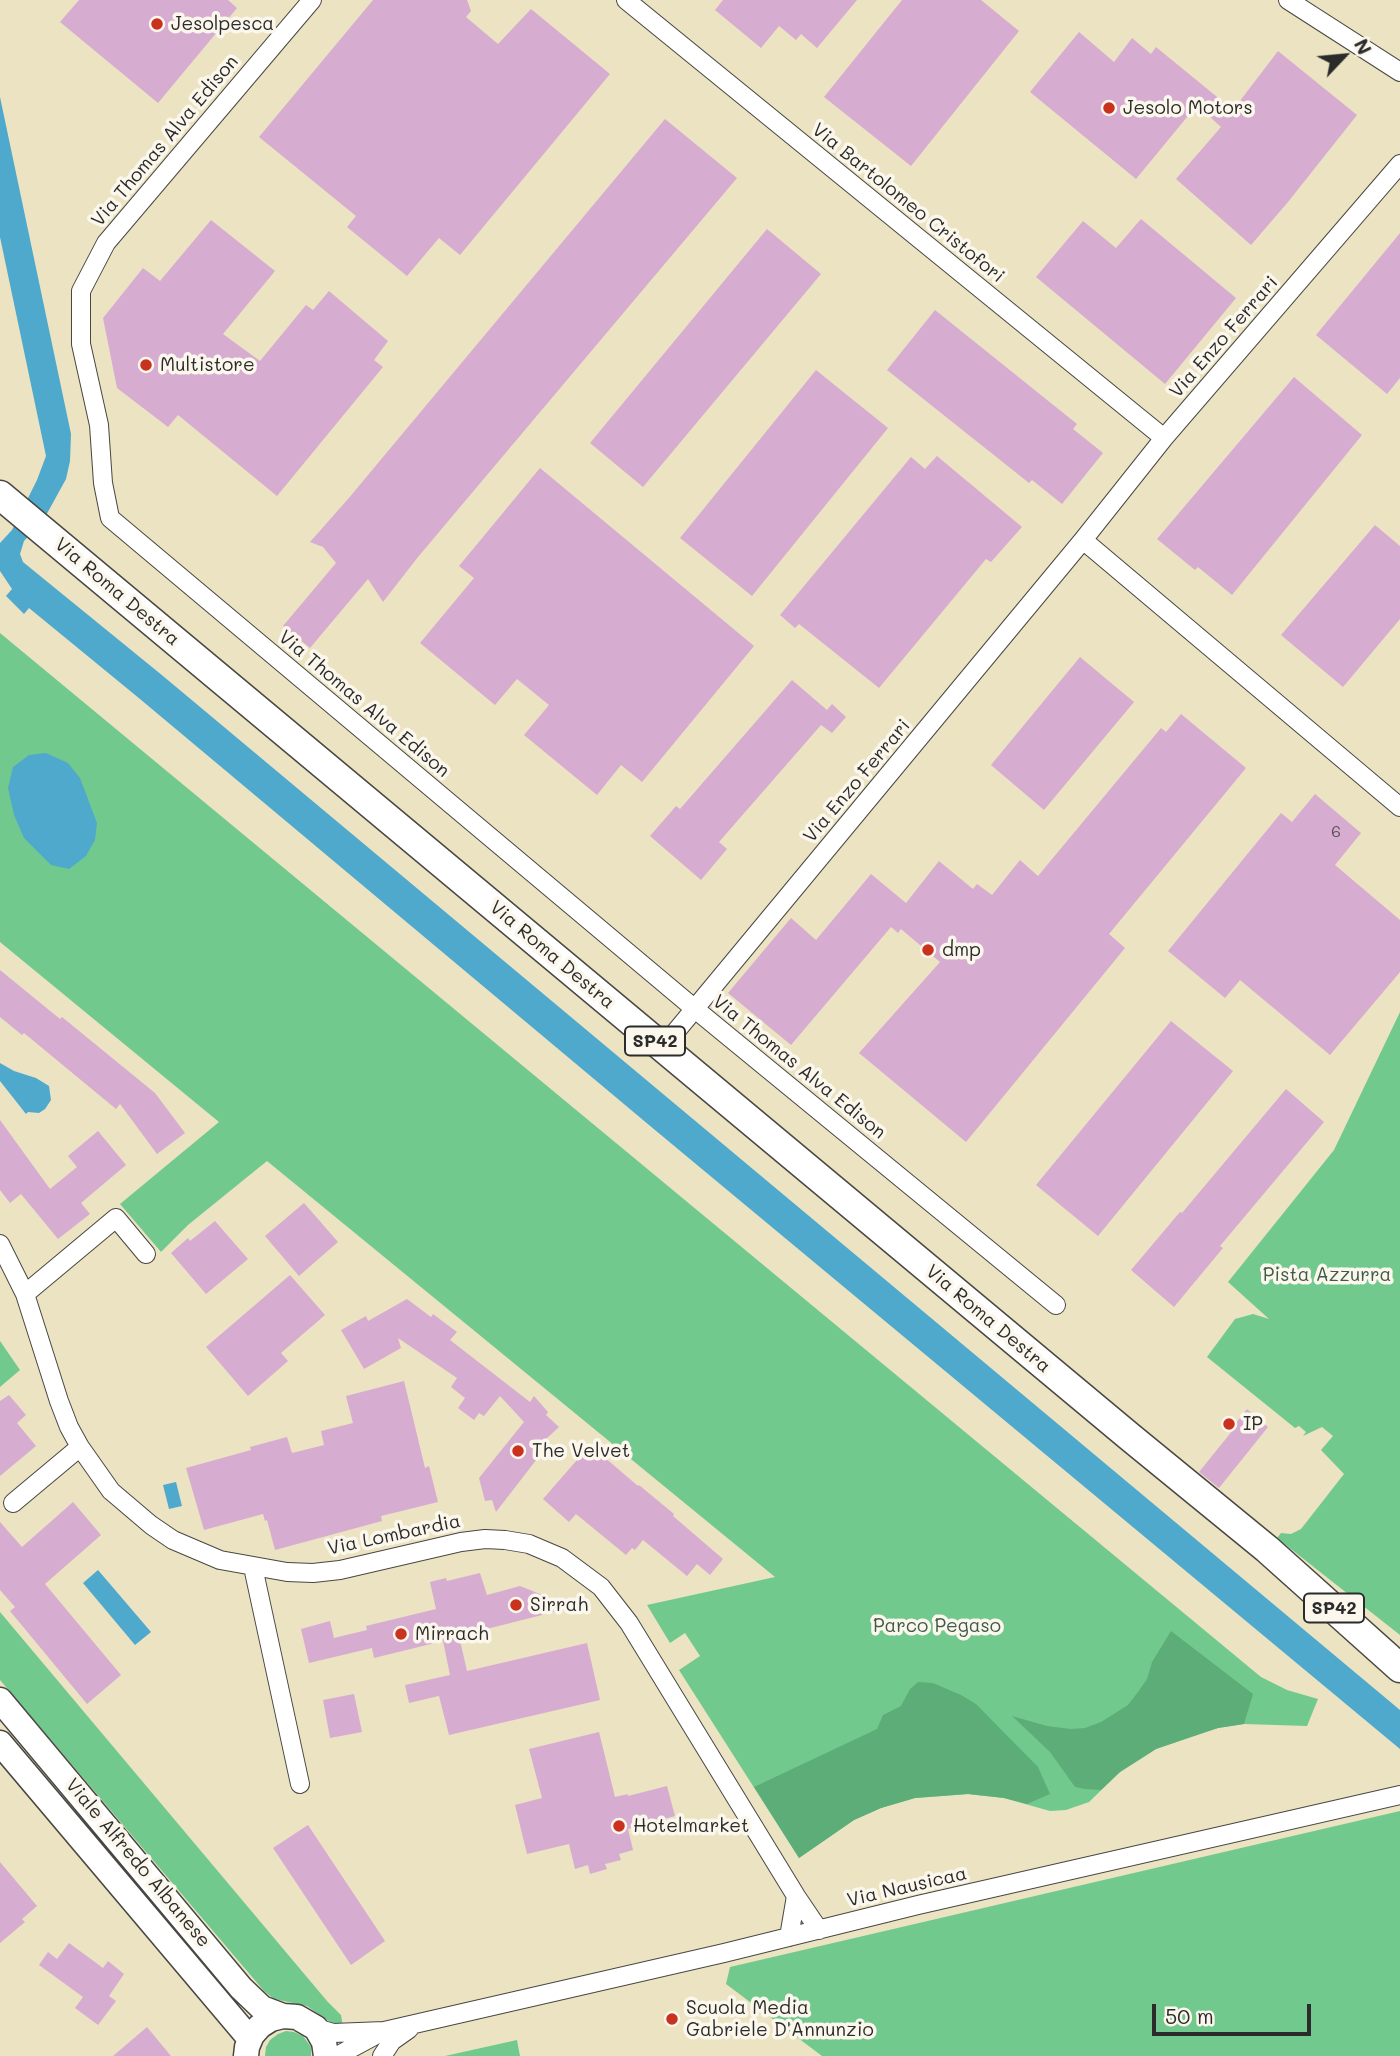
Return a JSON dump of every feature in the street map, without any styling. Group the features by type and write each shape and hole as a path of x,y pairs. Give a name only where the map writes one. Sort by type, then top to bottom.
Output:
{"main road":[{"name":"Via Roma Destra","path":"9,503 1119,1429 1267,1549 1400,1668"},
{"name":"Via Roma Destra","path":"1267,1549 1400,1646"}],"street":[{"name":"Via Thomas Alva Edison","path":"312,0 106,243 81,291 81,345 99,425 103,483 110,518 695,1009 1056,1305"},
{"name":"Via Bartolomeo Cristofori","path":"626,0 1164,438"},
{"path":"1288,0 1400,72"},
{"name":"Via Enzo Ferrari","path":"663,1047 1083,540 1164,438 1400,164"},
{"path":"1083,540 1400,807"},
{"path":"25,1294 116,1218 146,1254"},
{"name":"Via Lombardia","path":"0,1244 25,1294 59,1401 80,1447 111,1491 151,1525 173,1539 220,1560 287,1572 313,1573 340,1570 443,1545 485,1539 505,1540 529,1544 562,1558 601,1587 629,1623 819,1930"},
{"path":"13,1503 80,1447"},
{"path":"253,1567 300,1784"},
{"name":"Viale Alfredo Albanese","path":"0,1700 241,1988 262,2008 283,2016 297,2017 316,2028"},
{"name":"Viale Alfredo Albanese","path":"0,1743 248,2048"},
{"name":"Via Nausicaa","path":"337,2056 384,2031 1400,1795"},
{"path":"789,1937 796,1896"},
{"path":"248,2048 260,2026 283,2016"},
{"name":"Via Nausicaa","path":"382,2056 392,2041 425,2021"},
{"path":"316,2028 324,2042 326,2056"},
{"name":"Via Nausicaa","path":"316,2028 334,2033 384,2031"}],"green space":[{"name":"Parco Pegaso","path":"0,633 1261,1677 1287,1690 1318,1699 1307,1726 1244,1724 1193,1736 1156,1749 1120,1772 1089,1802 1066,1810 1050,1811 1004,1798 968,1794 915,1798 881,1808 854,1820 799,1858 679,1670 700,1656 685,1633 670,1643 647,1605 775,1577 267,1161 188,1225 161,1252 120,1204 219,1122 0,942"},
{"name":"Pista Azzurra","path":"1400,1012 1400,1635 1277,1538 1281,1533 1291,1534 1301,1529 1344,1474 1321,1450 1333,1436 1322,1427 1303,1436 1306,1432 1299,1426 1295,1428 1207,1357 1235,1319 1253,1314 1269,1319 1228,1282 1334,1150"},
{"path":"0,1341 20,1370 0,1387"},
{"path":"0,1612 341,2015 343,2027 333,2024 307,2006 274,1999 264,1991 0,1680"},
{"path":"1171,1631 1253,1694 1244,1724 1218,1728 1156,1749 1120,1772 1101,1790 1075,1787 1050,1752 1012,1716 1047,1726 1071,1729 1085,1728 1101,1722 1128,1705 1138,1692"},
{"path":"918,1682 933,1683 976,1704 1038,1767 1050,1794 1027,1804 968,1794 915,1798 881,1808 854,1820 799,1858 754,1787 877,1729 883,1715 901,1706 910,1689"},
{"path":"1400,1811 1400,2056 822,2056 726,1984 730,1967"},
{"path":"286,2031 303,2036 311,2047 311,2056 265,2056 270,2040"},
{"path":"517,2040 520,2056 445,2056"}],"water":[{"path":"0,97 71,434 66,479 44,519 24,541 20,554 23,562 1400,1710 1400,1749 140,699 29,608 24,614 6,596 12,589 0,571 0,543 12,530 46,456 0,237"},
{"path":"46,753 68,763 80,778 97,823 95,840 86,856 69,869 51,865 24,838 14,815 8,788 13,767 29,755"},
{"path":"0,1063 49,1086 51,1100 45,1109 39,1113 26,1114 0,1081"},
{"path":"176,1482 182,1506 169,1509 163,1485"},
{"path":"98,1570 151,1632 135,1645 83,1583"}],"building":[{"path":"79,0 228,0 237,8 158,103 60,22"},
{"path":"373,0 467,0 471,11 466,17 498,44 531,9 610,74 460,255 439,238 407,276 347,227 356,216 259,137"},
{"path":"723,0 857,0 817,48 801,34 796,40 779,26 761,48 715,10"},
{"path":"902,0 981,0 1019,31 911,166 824,97"},
{"path":"1079,32 1114,62 1132,38 1151,54 1156,47 1233,110 1278,51 1357,115 1251,245 1176,179 1221,127 1197,105 1136,179 1030,92"},
{"path":"665,119 737,178 383,602 368,579 310,648 283,626 336,563 323,547 310,542"},
{"path":"1141,219 1236,298 1165,384 1036,277 1083,221 1116,248"},
{"path":"211,220 275,271 223,334 260,361 306,305 313,310 329,291 388,341 374,360 383,367 277,496 178,415 168,427 117,388 103,318 143,268 160,281"},
{"path":"767,229 821,274 643,487 590,443"},
{"path":"1400,233 1400,378 1387,394 1316,335"},
{"path":"935,310 1077,424 1073,429 1103,453 1062,504 1032,480 1029,483 887,370"},
{"path":"816,370 888,428 752,596 680,538"},
{"path":"1294,377 1362,435 1232,595 1198,567 1195,570 1157,539"},
{"path":"937,456 1022,527 991,562 986,559 879,688 799,624 795,628 780,615 911,457 925,469"},
{"path":"540,468 754,646 642,782 621,765 597,795 524,735 549,705 517,679 495,705 420,643 474,578 459,566"},
{"path":"1375,525 1400,546 1400,619 1343,687 1281,635"},
{"path":"1080,657 1134,702 1044,810 991,765"},
{"path":"792,680 827,710 832,704 846,717 832,733 821,725 719,842 727,849 701,880 650,836 676,806 680,809"},
{"path":"1181,714 1246,768 1109,934 1125,948 966,1142 859,1053 940,962 901,929 898,933 891,927 791,1045 728,993 791,918 816,940 871,874 906,903 939,861 973,889 977,884 992,895 1020,860 1038,876 1161,728 1166,732"},
{"path":"1315,794 1361,833 1335,865 1400,920 1400,972 1330,1055 1240,980 1225,998 1168,951 1281,813 1292,822"},
{"path":"0,970 155,1093 185,1133 157,1154 120,1104 116,1109 24,1033 22,1035 0,1017"},
{"path":"1171,1021 1233,1071 1098,1236 1036,1185"},
{"path":"1286,1089 1324,1122 1220,1246 1223,1248 1174,1307 1131,1270"},
{"path":"0,1120 50,1189 77,1167 68,1156 98,1131 126,1165 81,1203 90,1214 58,1239 21,1194 10,1203 0,1190"},
{"path":"304,1203 338,1242 299,1276 265,1236"},
{"path":"215,1221 248,1259 206,1294 171,1253 188,1238 190,1241"},
{"path":"290,1275 325,1315 281,1353 288,1361 248,1396 206,1347"},
{"path":"407,1299 457,1332 450,1340 530,1402 534,1396 548,1412 546,1415 559,1427 534,1450 540,1455 496,1512 492,1500 485,1501 479,1478 524,1422 500,1396 484,1416 479,1413 474,1420 458,1408 465,1398 451,1387 457,1378 398,1338 401,1348 364,1369 341,1330 366,1316 368,1321"},
{"path":"404,1381 425,1468 429,1466 438,1502 381,1516 382,1521 275,1550 263,1514 204,1530 186,1468 287,1437 292,1453 324,1445 321,1431 353,1423 346,1396"},
{"path":"9,1395 26,1415 17,1423 36,1446 0,1476 0,1401"},
{"path":"1247,1409 1268,1427 1219,1488 1199,1472"},
{"path":"590,1445 674,1514 673,1516 723,1559 710,1575 697,1564 687,1576 643,1540 635,1550 632,1548 626,1555 576,1514 569,1522 543,1499"},
{"path":"73,1502 101,1535 45,1584 121,1675 87,1704 10,1611 15,1607 0,1590 0,1522 22,1547"},
{"path":"480,1573 487,1595 520,1586 550,1598 554,1612 459,1636 467,1671 587,1643 600,1700 449,1735 439,1696 409,1703 405,1685 450,1675 443,1641 374,1658 372,1648 309,1663 301,1629 330,1621 334,1638 367,1630 366,1626 436,1609 430,1582"},
{"path":"354,1694 362,1732 330,1738 323,1700"},
{"path":"599,1732 615,1797 667,1786 675,1816 628,1829 633,1850 619,1854 621,1860 605,1864 607,1869 590,1874 588,1865 575,1869 569,1844 527,1854 515,1805 542,1798 529,1749"},
{"path":"308,1825 385,1941 351,1965 273,1848"},
{"path":"0,1862 37,1906 22,1919 25,1922 0,1943"},
{"path":"69,1943 103,1968 108,1961 124,1974 109,1996 116,2001 98,2025 75,2008 83,1997 39,1965 48,1952 57,1959"},
{"path":"147,2027 171,2056 113,2056"}],"place":[{"name":"Jesolpesca","path":"157,24"},
{"name":"Jesolo Motors","path":"1109,108"},
{"name":"Multistore","path":"146,365"},
{"name":"dmp","path":"928,950"},
{"name":"IP","path":"1229,1424"},
{"name":"The Velvet","path":"518,1451"},
{"name":"Sirrah","path":"516,1605"},
{"name":"Mirrach","path":"401,1634"},
{"name":"Hotelmarket","path":"619,1826"},
{"name":"Scuola Media Gabriele D'Annunzio","path":"672,2019"}]}
